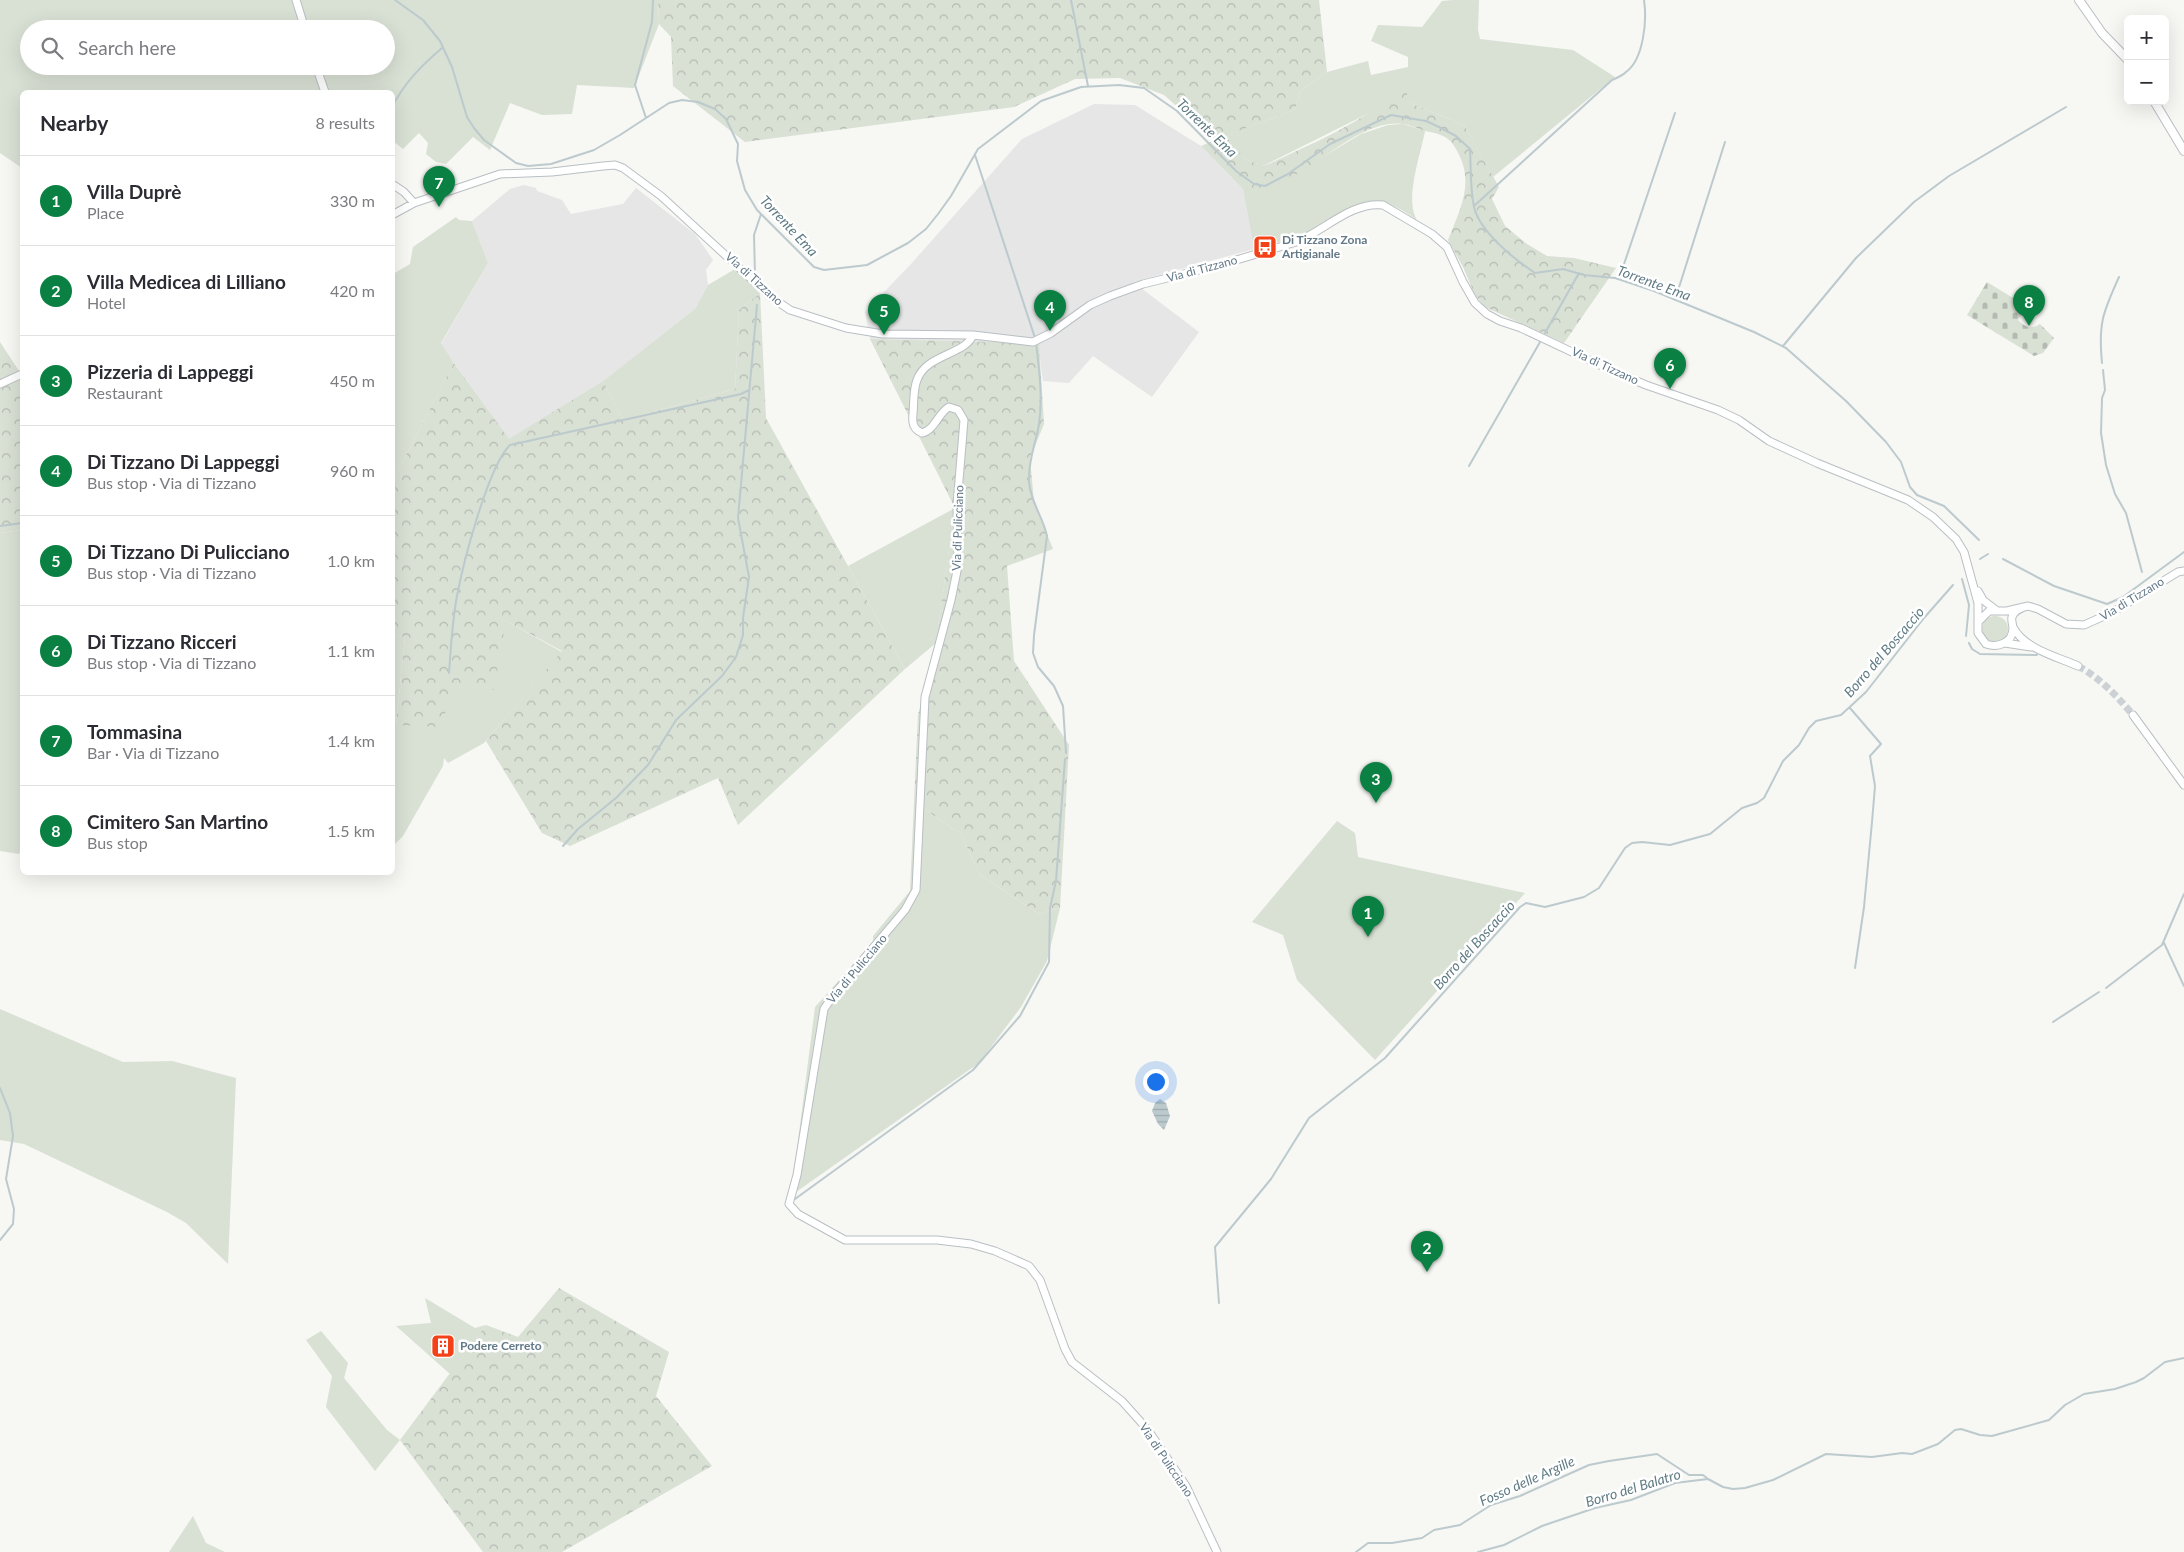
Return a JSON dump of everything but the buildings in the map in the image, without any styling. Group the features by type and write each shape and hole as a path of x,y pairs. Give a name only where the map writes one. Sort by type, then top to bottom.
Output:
{"main road":[{"path":"296,0 302,20"},
{"path":"2079,0 2102,33 2124,56"},
{"path":"319,75 324,90"},
{"path":"2156,105 2184,152"},
{"name":"Via di Tizzano","path":"395,213 414,203 500,174 552,172 615,165 642,180 771,296 790,310 846,328 883,334 973,335 1035,341 1051,333 1090,305 1110,296 1143,284 1220,265 1296,242 1354,210 1374,204 1383,205 1432,234 1447,247 1475,303 1486,314 1646,385 1718,410 1739,420 1769,441 1908,500 1933,517 1956,539 1964,552 1974,582 1983,600 2009,617 2023,639 2039,649"},
{"path":"395,186 404,192 414,203"},
{"name":"Via di Pulicciano","path":"973,335 967,343 928,365 920,373 915,385 913,422 918,431 922,433 927,432 943,411 949,407 956,408 960,412 964,426 957,505 959,547 957,574 925,697 916,890 905,910 834,993 824,1009 797,1175 790,1204 798,1214 845,1240 936,1240 971,1244 995,1251 1029,1266 1040,1280 1065,1349 1072,1362 1122,1400 1148,1430 1186,1486 1217,1552"},
{"path":"0,384 20,375"},
{"name":"Via di Tizzano","path":"1978,623 1986,613 2024,607 2038,609 2066,624 2084,624 2113,612 2178,572 2184,571"},
{"name":"Via di Tizzano","path":"1974,582 1979,613 1978,633 1984,642 1993,646 2004,644"},
{"path":"2004,644 2010,637 2014,614 2024,607"},
{"path":"2004,644 2016,643 2039,649 2078,666"},
{"path":"2133,715 2184,785"}],"shaded area":[{"path":"1094,104 1135,105 1201,146 1243,189 1254,249 1133,282 1199,332 1152,397 1093,356 1069,383 1043,381 1038,343 870,339 865,312 911,264 1022,139"},
{"path":"524,185 536,188 537,191 562,200 571,214 623,204 636,188 695,234 713,260 706,270 708,285 695,309 603,381 509,440 441,344 488,263 472,221 510,189"},
{"path":"1160,1099 1166,1103 1170,1116 1164,1130 1158,1124 1152,1111 1155,1103"}],"green space":[{"path":"0,0 658,0 659,24 634,88 577,85 572,114 542,115 510,103 490,150 473,137 446,164 436,162 426,154 428,143 419,133 403,149 395,143 395,90 20,90 20,167 0,153"},
{"path":"658,0 1319,0 1327,72 1300,91 1295,110 1225,136 1245,159 1263,166 1321,140 1373,110 1396,87 1404,85 1410,103 1464,125 1499,187 1492,199 1505,226 1527,244 1547,256 1574,258 1616,268 1564,343 1485,307 1475,295 1463,267 1448,240 1462,203 1465,192 1465,180 1460,156 1447,138 1403,124 1385,125 1368,130 1280,183 1263,189 1243,189 1201,146 1215,140 1164,95 1120,78 1075,79 1014,107 745,142 673,86 671,37 659,24"},
{"path":"1479,0 1478,30 1480,39 1573,50 1615,77 1493,177 1464,125 1410,103 1396,87 1389,98 1371,112 1263,166 1245,159 1224,136 1295,110 1300,91 1327,72 1368,61 1371,75 1408,67 1408,57 1371,41 1378,25 1422,27 1442,1"},
{"path":"1403,124 1425,131 1412,200 1413,211 1417,220 1400,209 1386,203 1374,201 1352,207 1306,233 1254,249 1243,189 1263,189 1284,180 1361,134 1388,125"},
{"path":"456,217 459,220 472,221 488,263 441,343 454,363 395,476 395,273 410,264 413,247"},
{"path":"735,269 760,293 739,310 735,389 623,420 603,381 695,309 708,285"},
{"path":"1987,282 2026,306 2018,320 2031,327 2040,324 2054,338 2043,353 2034,356 1967,315"},
{"path":"760,293 766,418 905,669 738,825 718,778 570,846 542,833 486,741 562,651 506,621 494,690 451,687 442,727 396,725 405,637 395,635 395,476 454,363 509,439 603,381 623,420 735,389 739,310"},
{"path":"870,339 1039,343 1044,424 1030,458 1034,502 1053,549 1007,566 1014,661 1069,745 1060,908 1039,914 980,875 961,834 914,802 918,715 936,642 955,508"},
{"path":"0,342 20,371 20,530 0,533"},
{"path":"955,508 936,643 905,669 848,566"},
{"path":"20,530 19,854 0,851 0,533"},
{"path":"1995,616 2004,620 2008,629 2004,638 1995,642 1986,638 1982,629 1986,620"},
{"path":"506,621 562,652 484,743 448,763 444,758 443,766 403,836 395,844 395,635 405,637 396,724 451,687"},
{"path":"914,802 961,834 980,875 1039,914 1060,908 1047,961 1021,1007 979,1063 789,1197 815,1007 873,943 873,936 910,891"},
{"path":"1337,821 1355,833 1358,857 1525,893 1375,1060 1297,980 1283,935 1252,922"},
{"path":"0,1009 123,1062 172,1061 236,1078 228,1264 186,1223 167,1212 24,1144 0,1140"},
{"path":"559,1288 669,1352 656,1396 712,1466 562,1552 483,1552 400,1440 486,1325 518,1337"},
{"path":"425,1298 475,1328 486,1325 450,1374 396,1326 431,1323"},
{"path":"321,1331 348,1363 344,1378 387,1430 400,1440 375,1471 326,1407 332,1376 306,1340"},
{"path":"193,1516 206,1543 225,1552 169,1552"}],"waterway":[{"name":"Torrente Ema","path":"395,0 423,20 440,41 452,67 467,117 474,128 484,140 516,163 528,166 551,164 594,150 669,103 682,100 698,102 715,109 726,119 738,144 737,161 745,190 757,210 814,267 824,270 867,265 908,243 926,229 938,214 951,196 978,149 1041,101 1081,87 1119,85 1144,88 1177,111 1236,171 1254,184 1265,186 1288,174 1330,144 1391,115 1426,121 1456,136 1470,149 1472,193 1477,216 1490,235 1517,260 1535,273 1563,269 1584,275 1615,278 1654,291 1754,332 1786,348 1846,401 1886,442 1901,462 1910,487 1917,495 1944,506 1979,540"},
{"path":"646,118 635,85 652,22 653,0"},
{"path":"1071,0 1088,86"},
{"path":"1474,206 1612,80 1623,75 1632,66 1637,58 1643,39 1644,0"},
{"path":"395,102 414,75 442,48"},
{"path":"1783,346 1856,258 1914,202 1949,176 2066,107"},
{"path":"1619,279 1675,113"},
{"path":"1675,300 1725,142"},
{"path":"975,155 1035,338"},
{"path":"755,275 754,235 761,214"},
{"path":"1545,333 1579,273"},
{"path":"2102,363 2101,328 2109,300 2119,277"},
{"path":"563,846 578,829 616,798 648,765 676,720 722,676 736,657 743,635 743,618 749,577 738,518 757,305"},
{"path":"1036,342 1041,403 1029,481 1032,495 1047,536 1033,653 1038,667 1054,686 1063,706 1066,753"},
{"path":"1469,466 1540,342"},
{"path":"2103,370 2105,390 2102,398 2101,433 2106,465 2115,494 2126,513 2142,572"},
{"path":"449,673 455,606 477,516 493,473 510,445 741,394 749,390"},
{"path":"0,526 20,523"},
{"name":"Torrente Ema","path":"2003,559 2054,586 2107,604 2123,597 2184,552"},
{"name":"Borro del Boscaccio","path":"1980,559 1988,554"},
{"path":"1962,579 1969,605 1966,636"},
{"name":"Borro del Boscaccio","path":"1219,1303 1215,1247 1271,1179 1309,1118 1385,1058 1520,907 1526,903 1545,907 1584,897 1599,888 1625,848 1632,843 1642,842 1670,845 1710,834 1742,808 1757,803 1764,798 1783,761 1799,745 1809,728 1816,721 1841,715 1866,692 1924,618 1953,585"},
{"path":"1969,643 1972,649 1980,654 2037,655"},
{"path":"1850,708 1881,744 1870,756 1875,786 1864,907 1855,968"},
{"path":"795,1199 973,1070 1020,1016 1049,962 1050,908 1056,881 1065,759"},
{"path":"2106,988 2162,945 2184,894"},
{"path":"2164,943 2184,986"},
{"path":"2053,1022 2099,992"},
{"path":"0,1088 10,1113 13,1136 6,1179 14,1209 13,1224 0,1240"},
{"name":"Borro del Balatro","path":"1478,1552 1504,1545 1542,1526 1595,1508 1631,1500 1675,1483 1708,1479 1723,1487 1733,1489 1745,1488 1773,1480 1826,1454 1872,1457 1902,1453 1912,1454 1938,1444 1955,1430 1961,1429 1980,1435 1992,1436 2049,1420 2065,1405 2084,1394 2115,1389 2136,1382 2165,1362 2184,1358"},
{"name":"Fosso delle Argille","path":"1356,1552 1368,1543 1392,1543 1422,1538 1434,1530 1460,1525 1491,1505 1520,1496 1589,1465 1657,1454 1689,1475 1703,1475 1708,1479"}],"tunnel":[{"path":"2078,666 2108,688 2133,715"}],"place":[{"name":"Tommasina","path":"439,207"},
{"name":"Di Tizzano Zona Artigianale","path":"1265,247"},
{"name":"Cimitero San Martino","path":"2029,326"},
{"name":"Di Tizzano Di Lappeggi","path":"1050,331"},
{"name":"Di Tizzano Di Pulicciano","path":"884,335"},
{"name":"Di Tizzano Ricceri","path":"1670,389"},
{"name":"Pizzeria di Lappeggi","path":"1376,803"},
{"name":"Villa Duprè","path":"1368,937"},
{"name":"Villa Medicea di Lilliano","path":"1427,1272"},
{"name":"Podere Cerreto","path":"443,1346"}]}
